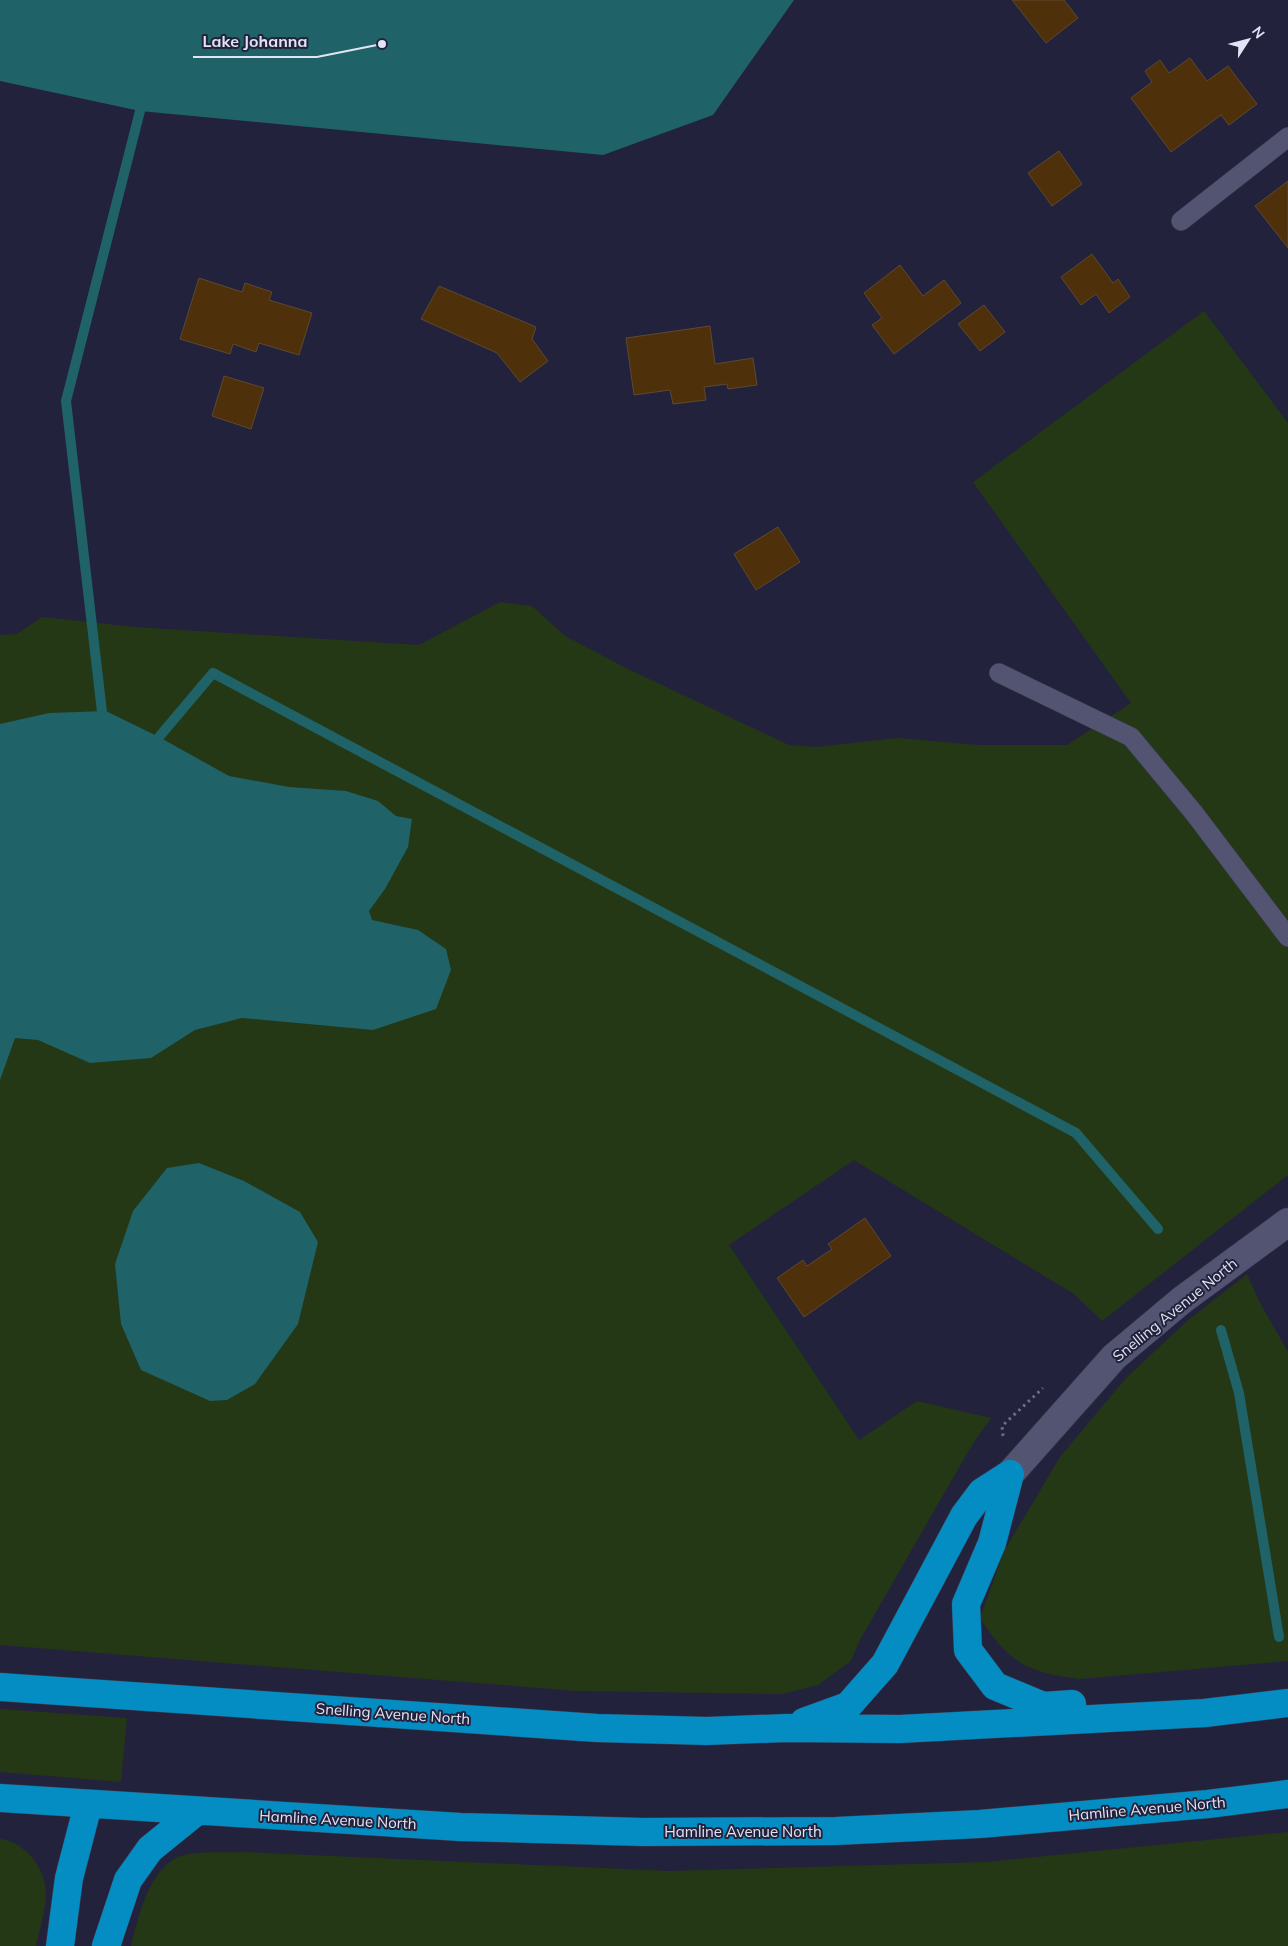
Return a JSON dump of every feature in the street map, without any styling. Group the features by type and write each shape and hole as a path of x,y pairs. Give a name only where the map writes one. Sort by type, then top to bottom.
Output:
{"highway":[{"path":"1010,1474 992,1543 966,1604 968,1650 994,1686 1044,1706 1133,1701 1285,1703"},
{"path":"787,1728 848,1706 885,1664 964,1516 982,1492 1010,1474"},
{"name":"Snelling Avenue North","path":"0,1687 597,1728 707,1730 787,1728"},
{"path":"787,1728 900,1729 1205,1712 1285,1703"},
{"name":"Hamline Avenue North","path":"197,1811 460,1827 642,1832 836,1831 980,1824 1208,1804 1288,1794"},
{"path":"0,1798 197,1811"},
{"path":"60,1946 69,1878 88,1805"},
{"path":"106,1946 128,1880 150,1849 197,1811"}],"street":[{"name":"Snelling Avenue North","path":"1010,1474 1114,1357 1182,1300 1288,1222"}],"lane":[{"path":"1181,221 1288,137"},
{"path":"999,673 1132,737 1194,813 1288,937"}],"shaded area":[{"path":"0,0 794,0 713,115 603,155 140,111 0,81"},
{"path":"1204,311 1288,423 1288,1175 1102,1321 1074,1294 854,1160 729,1245 859,1440 917,1401 991,1418 972,1445 861,1638 850,1662 818,1685 782,1694 576,1691 0,1645 0,635 17,634 42,617 135,627 419,645 500,602 532,606 565,636 628,669 789,745 815,747 898,738 979,745 1067,745 1131,703 973,482"},
{"path":"106,711 159,737 229,776 289,787 346,791 378,801 396,816 412,819 408,847 385,889 369,911 372,920 418,930 446,949 451,970 436,1009 373,1030 242,1018 195,1030 151,1058 90,1063 38,1040 15,1038 0,1080 0,724 49,713"},
{"path":"199,1163 244,1181 300,1212 318,1242 298,1324 255,1384 227,1400 210,1401 141,1370 121,1324 115,1264 133,1211 167,1168"},
{"path":"1247,1274 1259,1301 1288,1352 1288,1661 1079,1679 1046,1673 1021,1663 1000,1645 980,1618 1004,1551 1060,1457 1126,1378 1187,1321"},
{"path":"0,1709 127,1718 121,1782 0,1772"},
{"path":"1288,1832 1288,1946 131,1946 142,1907 154,1880 162,1869 172,1861 184,1855 198,1853 243,1852 669,1871 986,1862"},
{"path":"0,1839 24,1849 36,1863 42,1874 46,1897 36,1946 0,1946"}],"building":[{"path":"1012,0 1064,0 1078,18 1046,43"},
{"path":"1190,58 1207,81 1228,66 1257,104 1229,125 1221,115 1171,152 1131,98 1152,82 1145,71 1160,60 1169,73"},
{"path":"1059,151 1082,184 1052,206 1028,173"},
{"path":"1288,181 1288,248 1255,206"},
{"path":"1092,254 1113,283 1118,279 1130,297 1109,313 1096,294 1081,305 1061,277"},
{"path":"900,265 923,296 944,280 961,303 894,354 872,325 882,318 864,293"},
{"path":"199,278 242,292 245,283 272,292 269,300 312,313 299,355 259,343 256,352 233,344 230,354 180,339"},
{"path":"439,286 536,327 532,339 548,361 520,382 497,353 421,319"},
{"path":"984,305 1005,332 980,351 958,324"},
{"path":"710,326 715,364 753,358 757,385 728,389 727,384 704,387 706,400 673,404 670,390 634,395 626,338"},
{"path":"224,376 264,388 251,429 212,416"},
{"path":"778,527 800,562 756,590 734,554"},
{"path":"865,1218 891,1256 804,1317 777,1278 803,1260 807,1266 832,1249 828,1244"}],"waterway":[{"path":"102,712 66,401 140,111"},
{"path":"159,737 213,673 1076,1133 1158,1229"},
{"path":"1221,1330 1239,1393 1279,1637"}],"place":[{"name":"Lake Johanna","path":"382,44"}]}
